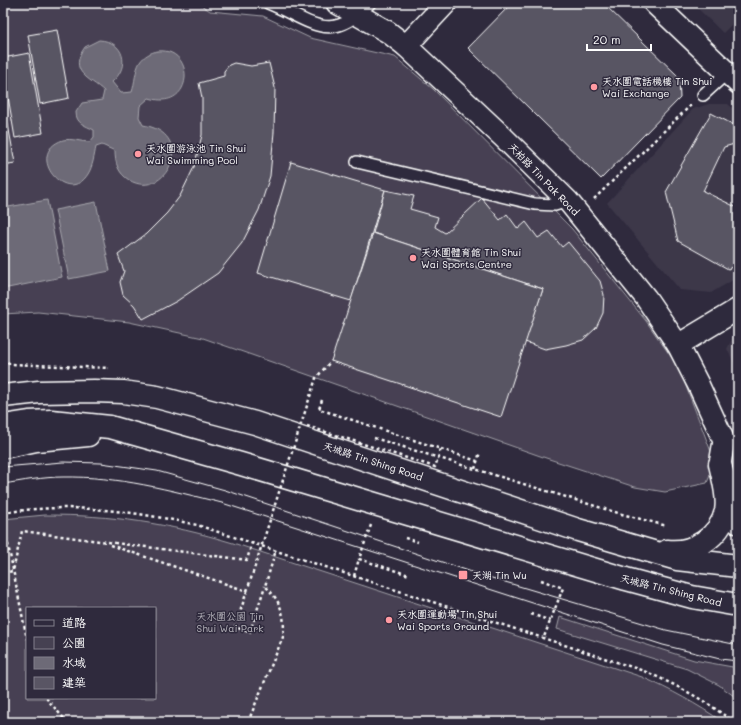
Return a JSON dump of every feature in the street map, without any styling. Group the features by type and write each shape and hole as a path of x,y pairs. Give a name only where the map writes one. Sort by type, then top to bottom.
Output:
{"main road":[{"name":"天城路 Tin Shing Road","path":"3,396 66,390 123,392 157,397 255,423 578,530 677,559 738,566"},
{"name":"天城路 Tin Shing Road","path":"3,426 29,422 76,422 110,427 646,585 712,601 738,605"},
{"path":"3,447 36,440 73,435 137,435"},
{"path":"636,547 679,552 694,548 709,539 721,521 726,510 726,494 720,464"}],"street":[{"name":"天柏路 Tin Pak Road","path":"337,3 365,9 388,32 406,46 502,136 568,201 646,298 678,345 731,446 720,464 738,523"},
{"path":"406,46 446,3"},
{"path":"654,3 733,78"},
{"path":"678,345 738,309"}],"lane":[{"path":"268,3 316,26 335,27 348,23 365,9"},
{"path":"703,95 733,78"},
{"path":"357,162 535,204 555,205 568,201"}],"path":[{"path":"592,201 691,104"},
{"path":"276,550 250,632 235,627 316,378 331,361"},
{"path":"322,400 319,410 477,461"},
{"path":"307,426 435,467 441,449"},
{"path":"475,469 480,452"},
{"path":"3,513 82,508 119,511 197,525 544,637 644,671 673,683 700,698 733,722"},
{"path":"3,520 26,634"},
{"path":"354,576 370,525 377,528"},
{"path":"13,571 22,531 247,560 252,543"},
{"path":"404,537 418,542"},
{"path":"103,542 247,590"},
{"path":"359,558 409,575"},
{"path":"3,573 13,571"},
{"path":"541,580 563,588 544,637"},
{"path":"248,722 283,637 285,627 282,609 273,594 265,586"},
{"path":"531,614 551,621"},
{"path":"47,699 67,722"}],"shaded area":[{"path":"692,3 738,3 738,18 723,33"},
{"path":"709,104 728,104 738,113 738,277 711,293 680,290 607,203 693,109"},
{"path":"738,326 738,371 727,349"}],"green space":[{"name":"天水圍體育館 Tin Shui Wai Sports Centre","path":"3,3 198,3 210,11 263,16 310,38 395,57 433,89 572,229 646,321 679,368 715,462 707,483 665,492 635,487 546,458 203,338 129,322 38,312 3,314"},
{"name":"天水圍公園 Tin Shui Wai Park","path":"45,515 70,515 162,525 233,543 642,677 684,698 723,722 3,722 3,519"},
{"path":"560,617 694,660 738,668 738,699 719,685 687,669 557,629"}],"water":[{"path":"99,40 108,41 119,50 122,55 122,69 112,82 121,93 132,92 140,62 153,52 170,52 179,59 184,68 185,78 182,88 175,96 164,100 149,98 140,106 139,117 143,125 160,131 169,140 172,152 170,164 164,175 155,182 142,184 129,180 122,174 118,167 115,151 102,145 96,147 90,171 79,183 70,185 60,182 53,175 48,165 47,156 52,147 63,140 90,142 94,137 94,130 79,122 76,112 82,103 102,100 104,91 82,74 78,63 85,47"},
{"path":"47,200 62,277 3,289 3,208"},
{"path":"96,202 110,271 69,279 55,210"}],"building":[{"name":"天水圍電話機樓 Tin Shui Wai Exchange","path":"512,3 603,3 679,77 680,98 601,179 468,48"},
{"path":"57,30 69,98 40,104 28,35"},
{"path":"29,53 43,133 15,138 3,67 3,58"},
{"path":"234,63 251,66 269,63 275,88 274,132 270,176 259,210 242,243 218,273 177,301 143,319 134,305 123,295 120,282 124,271 118,255 146,234 167,213 180,196 194,167 202,135 202,98 199,83 224,76 224,71 229,65"},
{"path":"3,97 15,163 3,165"},
{"path":"711,113 738,127 738,143 724,147 703,191 738,208 738,264 728,269 678,241 666,192"},
{"path":"291,162 385,190 351,301 258,273"},
{"path":"385,190 414,196 410,209 438,217 435,227 445,233 482,198 500,220 507,214 518,229 526,222 538,238 549,231 562,247 568,242 600,281 604,295 603,313 596,328 583,340 566,345 545,349 525,342 543,289 373,233"},
{"path":"373,233 543,289 501,417 331,361"}],"tram line":[{"path":"3,467 63,462 101,463 157,471 225,490 475,573 666,630 738,645"},
{"path":"3,484 33,479 83,477 124,481 183,493 222,503 663,645 720,659 738,661"}],"place":[{"name":"天水圍電話機樓 Tin Shui Wai Exchange","path":"594,87"},
{"name":"天水圍游泳池 Tin Shui Wai Swimming Pool","path":"138,154"},
{"name":"天水圍體育館 Tin Shui Wai Sports Centre","path":"413,258"},
{"name":"天湖 Tin Wu","path":"463,575"},
{"name":"天水圍運動場 Tin Shui Wai Sports Ground","path":"389,620"}]}
